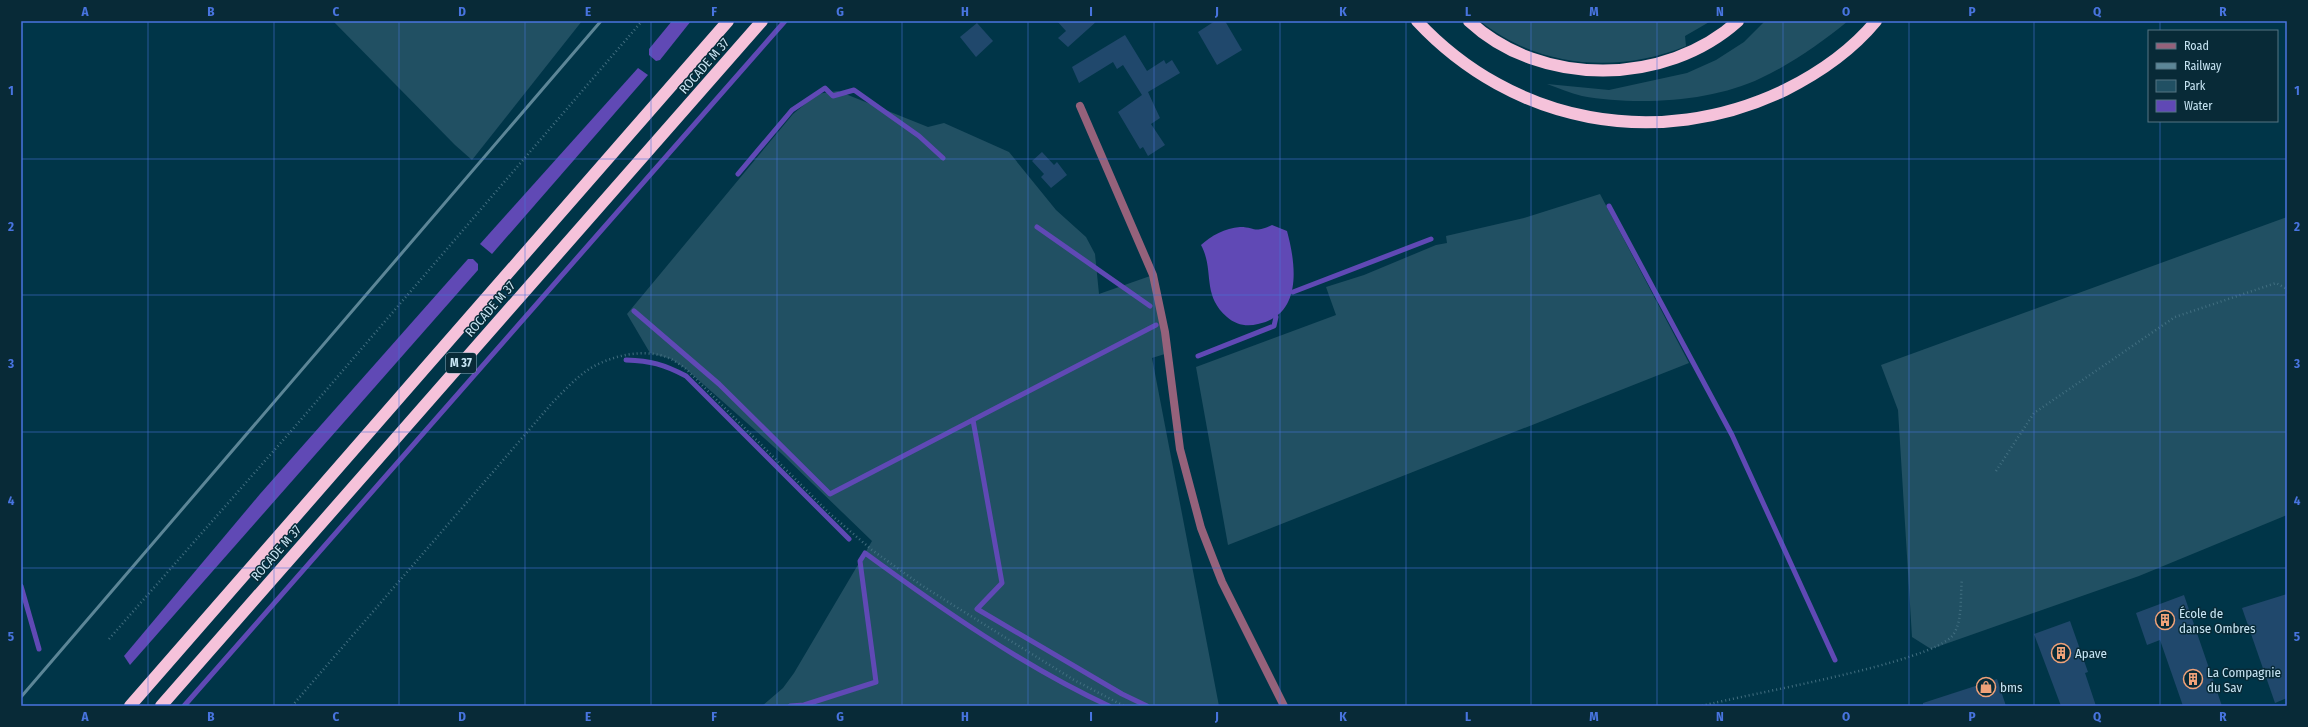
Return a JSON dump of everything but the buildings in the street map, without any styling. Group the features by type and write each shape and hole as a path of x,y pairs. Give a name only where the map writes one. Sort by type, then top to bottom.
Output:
{"highway":[{"name":"ROCADE M 37","path":"130,706 728,21"},
{"name":"ROCADE M 37","path":"161,706 762,21"},
{"path":"1417,21 1457,59 1484,78 1515,94 1548,107 1576,115 1605,120 1648,122 1704,118 1736,110 1765,99 1823,68 1851,46 1876,21"},
{"path":"1469,21 1502,44 1531,58 1561,66 1590,71 1617,71 1665,62 1711,41 1738,21"}],"street":[{"path":"1080,106 1152,275 1165,332 1180,448 1203,534 1222,582 1284,706"}],"path":[{"path":"109,639 297,424 642,21"},
{"path":"1996,471 2034,413 2175,317 2276,283 2287,289"},
{"path":"292,706 553,402 582,374 599,363 616,358 650,353 671,359 686,369 829,513 872,550 921,585 1014,643 1074,680 1124,706"},
{"path":"1702,706 1861,671 1940,646 1952,636 1958,626 1962,578"}],"green space":[{"path":"333,21 582,21 472,160 455,145"},
{"path":"1480,21 1711,21 1685,36 1686,46 1660,55 1633,61 1606,63 1580,62 1553,57 1528,49 1503,37"},
{"path":"1765,21 1848,21 1817,45 1784,66 1761,78 1741,86 1697,97 1673,100 1626,101 1582,96 1547,84 1609,90 1687,73 1716,60 1744,42"},
{"path":"838,91 928,127 944,123 1009,152 1056,210 1086,237 1095,254 1099,294 1153,275 1168,353 1152,358 1219,706 762,706 783,688 794,673 872,541 782,454 686,369 671,359 650,353 627,314 793,114 817,94"},
{"path":"1600,194 1689,363 1228,545 1196,367 1336,315 1326,287 1364,275 1436,245 1447,243 1446,236 1524,218"},
{"path":"2287,217 2287,515 2139,576 1931,649 1912,637 1898,410 1881,365"}],"water":[{"path":"672,21 691,21 660,60 656,61 649,55 649,49"},
{"path":"638,68 648,75 492,254 480,244"},
{"path":"1272,225 1287,231 1290,244 1294,273 1293,286 1289,299 1283,310 1273,319 1254,325 1238,324 1227,317 1214,300 1205,255 1201,245 1214,236 1229,229 1245,227 1258,230"},
{"path":"468,259 473,259 478,264 478,270 130,665 124,656 260,494"}],"waterway":[{"path":"184,706 785,21"},
{"path":"738,174 792,110 825,88 833,96 854,90 919,136 943,158"},
{"path":"1609,206 1732,435 1835,660"},
{"path":"1037,227 1150,306"},
{"path":"1293,292 1431,239"},
{"path":"634,311 719,384 830,494 1156,325"},
{"path":"1198,356 1274,326 1276,317"},
{"path":"626,360 657,364 686,376 849,539"},
{"path":"973,420 1002,583 977,609 1122,694 1147,706"},
{"path":"790,706 804,705 876,682 860,561 865,553 923,595 984,636 1046,673 1109,706"},
{"path":"21,586 39,649"}],"railway":[{"path":"21,697 601,21"}],"place":[{"name":"École de danse Ombres","path":"2165,620"},
{"name":"Apave","path":"2061,653"},
{"name":"La Compagnie du Sav","path":"2193,679"},
{"name":"bms","path":"1986,687"}]}
